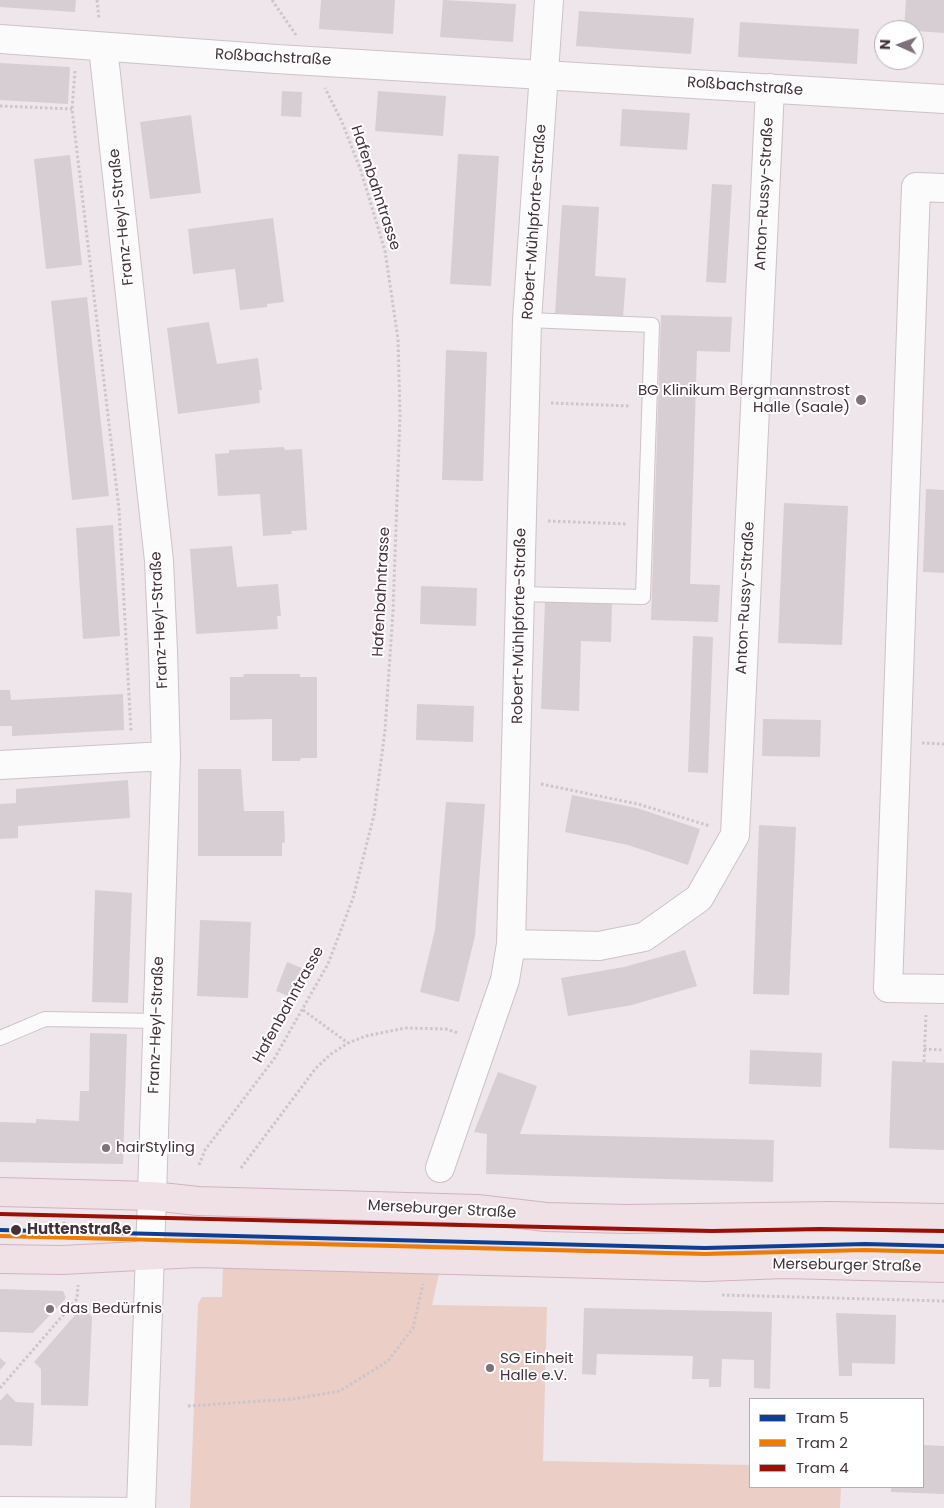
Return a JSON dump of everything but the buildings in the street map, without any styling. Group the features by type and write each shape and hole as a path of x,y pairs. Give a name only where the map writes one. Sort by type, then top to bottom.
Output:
{"main road":[{"name":"Merseburger Straße","path":"0,1192 152,1196 198,1201 477,1209 564,1218 663,1220 830,1216 944,1218"},
{"name":"Merseburger Straße","path":"0,1259 62,1260 197,1254 706,1267 785,1264 944,1268"}],"street":[{"path":"546,74 549,0"},
{"name":"Roßbachstraße","path":"0,39 944,99"},
{"name":"Franz-Heyl-Straße","path":"104,47 158,561 166,756 152,1196"},
{"name":"Robert-Mühlpforte-Straße","path":"440,1168 505,980 511,944 527,320 546,74"},
{"name":"Anton-Russy-Straße","path":"511,944 599,946 644,937 700,898 735,835 770,88"},
{"path":"936,989 888,988 914,532 916,187 944,188"},
{"path":"0,765 166,756"},
{"path":"141,1507 152,1196"}],"lane":[{"path":"520,594 643,597 652,325 527,320"},
{"path":"0,1038 45,1019 157,1021"},
{"path":"0,1504 141,1507"}],"path":[{"name":"Hafenbahntrasse","path":"200,1165 205,1150 274,1059 303,1010 328,964 353,898 374,815 385,730 393,611 400,414 398,339 385,251 361,171 342,122 311,60 272,0"},
{"path":"77,44 72,110 119,508 132,757"},
{"path":"0,106 72,110"},
{"path":"525,403 649,407"},
{"path":"522,520 645,525"},
{"path":"516,782 542,784 638,804 735,835"},
{"path":"924,1062 924,1049 936,989"},
{"path":"303,1010 348,1043"},
{"path":"241,1168 316,1068 331,1054 348,1043 385,1031 419,1028 446,1029 483,1041"},
{"path":"924,1049 944,1050"},
{"path":"62,1260 65,1193"},
{"path":"188,1406 292,1399 340,1391 388,1361 413,1328 429,1259"},
{"path":"0,1388 77,1299 78,1284"}],"shaded area":[{"path":"223,1268 440,1269 432,1305 547,1307 543,1461 749,1465 749,1488 841,1488 840,1508 190,1508 198,1304 202,1297 222,1297"}],"tram line":[{"name":"4","path":"0,1214 712,1231 820,1229 944,1231"},
{"name":"5","path":"0,1230 705,1248 865,1244 944,1246"},
{"name":"2","path":"0,1236 705,1254 865,1250 944,1252"}],"place":[{"name":"BG Klinikum Bergmannstrost Halle (Saale)","path":"861,400"},
{"name":"hairStyling","path":"106,1148"},
{"name":"Huttenstraße","path":"16,1230"},
{"name":"das Bedürfnis","path":"50,1309"},
{"name":"SG Einheit Halle e.V.","path":"490,1368"}]}
